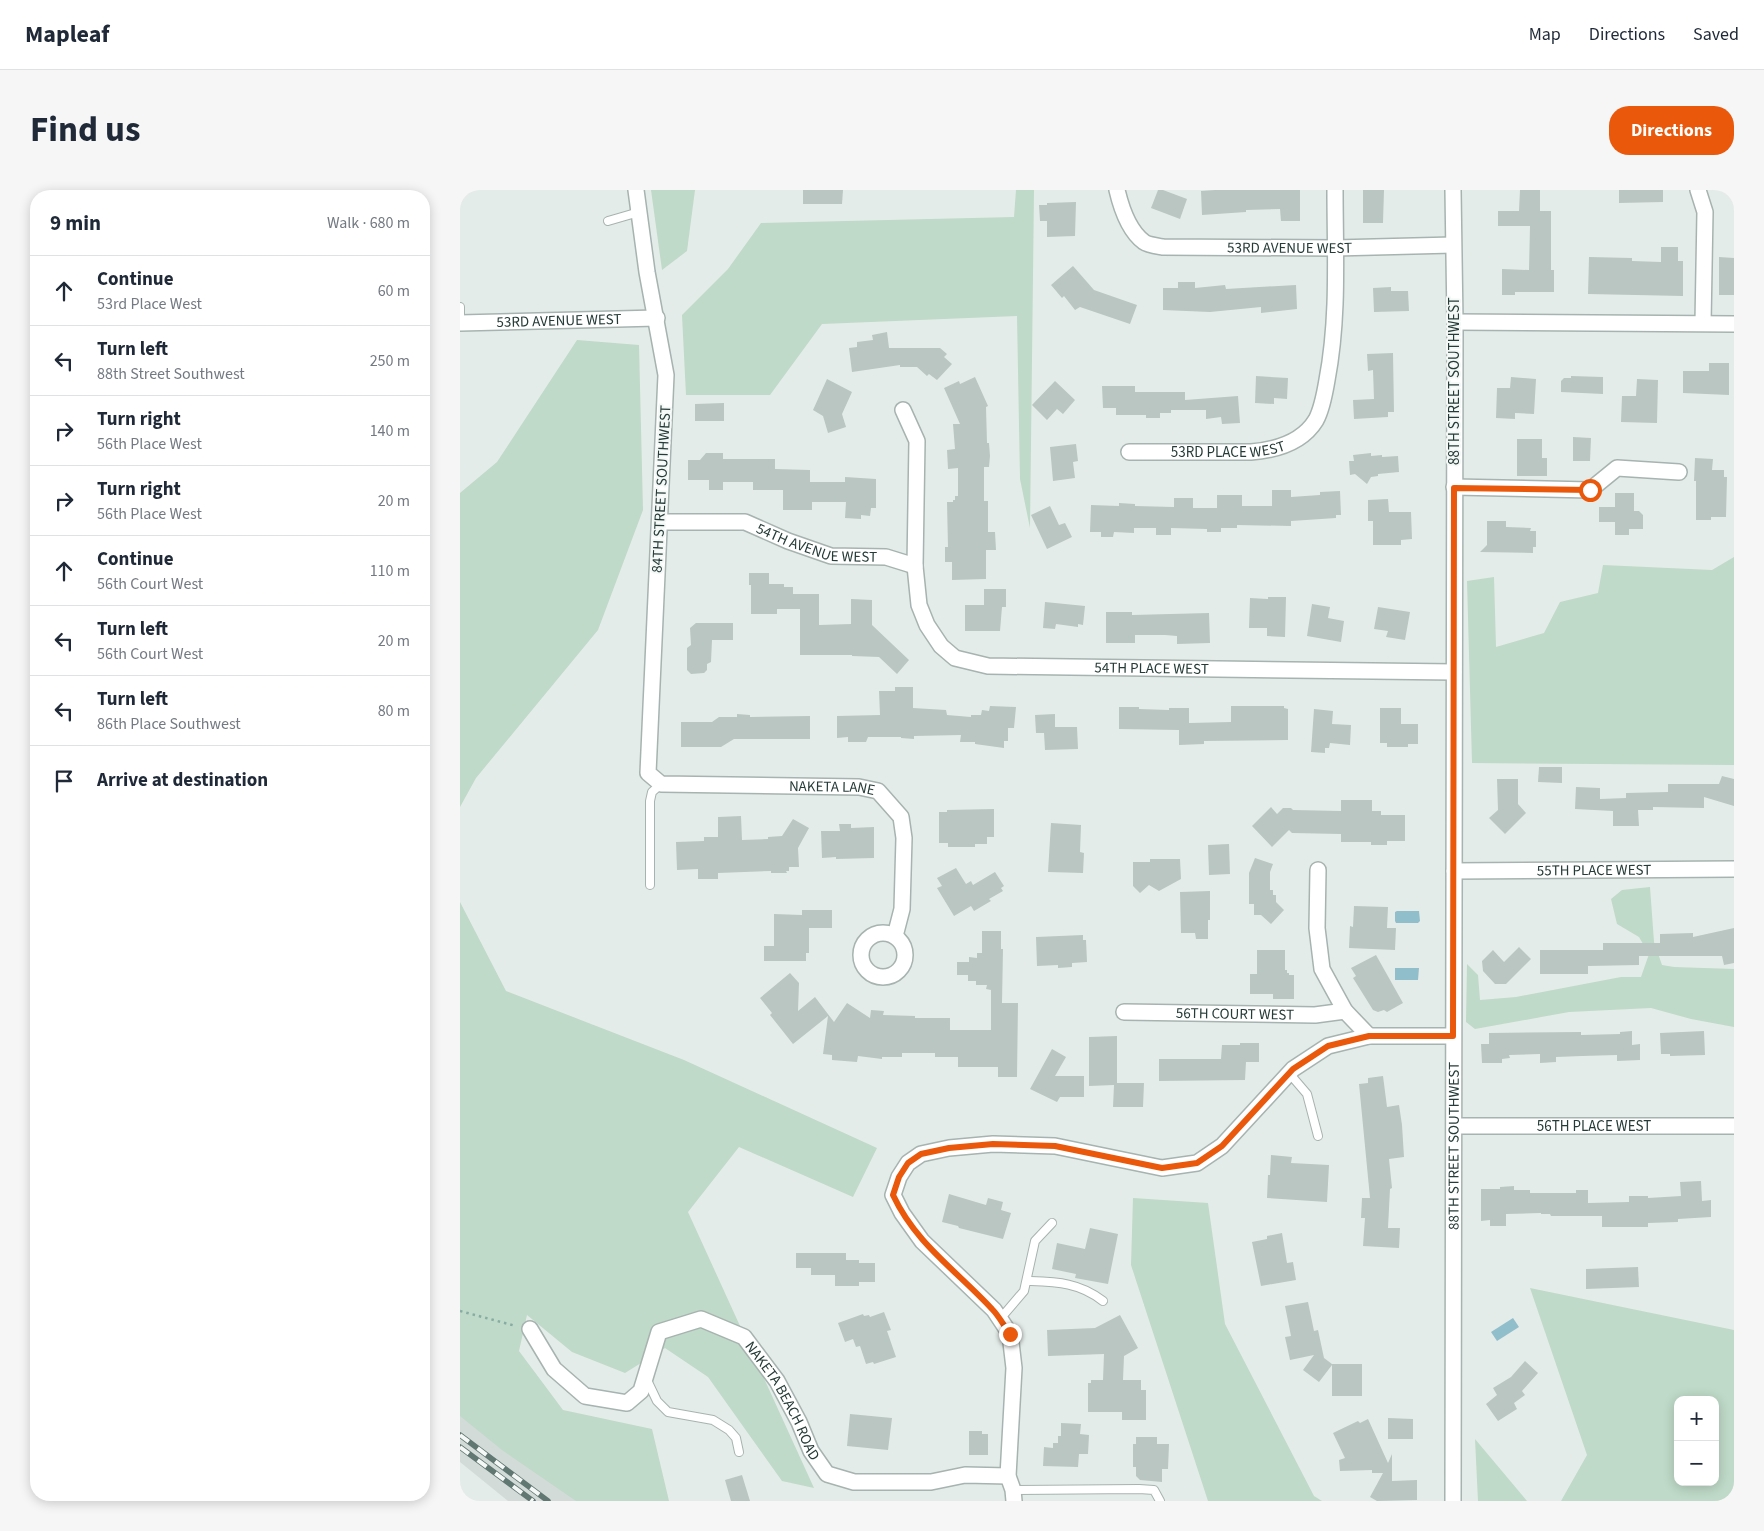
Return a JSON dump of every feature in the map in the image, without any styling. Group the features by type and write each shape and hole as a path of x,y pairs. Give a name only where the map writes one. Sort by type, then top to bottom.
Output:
{"street":[{"name":"84TH STREET SOUTHWEST","path":"636,190 647,272 666,375 648,773 660,784"},
{"name":"53RD AVENUE WEST","path":"1117,190 1132,228 1144,242 1163,248 1335,248 1453,245"},
{"path":"1335,190 1335,248"},
{"name":"88TH STREET SOUTHWEST","path":"1453,190 1455,322 1453,1501"},
{"path":"1698,190 1704,212 1703,323"},
{"name":"53RD PLACE WEST","path":"1129,452 1267,451 1285,446 1300,438 1316,419 1333,351 1336,309 1335,248"},
{"name":"53RD AVENUE WEST","path":"460,323 657,318"},
{"path":"1455,322 1734,324"},
{"name":"54TH PLACE WEST","path":"903,410 917,441 915,566 920,605 927,625 941,646 955,658 988,666 1454,672"},
{"path":"1454,488 1590,490 1617,468 1679,472"},
{"name":"54TH AVENUE WEST","path":"660,522 744,522 788,541 831,556 886,557 915,566"},
{"name":"NAKETA LANE","path":"660,784 859,787 878,791 900,817 904,838 902,909 895,936"},
{"name":"55TH PLACE WEST","path":"1454,871 1734,869"},
{"path":"1318,870 1317,928 1322,969 1346,1011 1369,1036"},
{"name":"56TH COURT WEST","path":"1124,1012 1315,1016 1346,1011"},
{"path":"1013,1496 1008,1476 1014,1368 1010,1334 994,1310 922,1241 902,1213 893,1195 899,1177 908,1163 921,1154 949,1148 993,1144 1055,1146 1162,1168 1197,1163 1222,1146 1289,1073 1328,1046 1369,1036 1453,1036"},
{"name":"56TH PLACE WEST","path":"1455,1126 1734,1126"},
{"name":"NAKETA BEACH ROAD","path":"530,1329 554,1369 585,1396 627,1403 641,1391 659,1332 701,1319 744,1337 777,1381 800,1422 811,1451 827,1474 854,1482 931,1482 965,1475 1008,1476"}],"lane":[{"path":"608,221 639,212"},
{"path":"460,307 460,323"},
{"path":"650,885 650,801 652,792 660,784"},
{"path":"1289,1073 1307,1094 1318,1136"},
{"path":"1000,1319 1024,1291 1034,1241 1052,1222"},
{"path":"1027,1281 1054,1282 1077,1286 1092,1292 1103,1301"},
{"path":"645,1377 657,1401 668,1412 713,1420 730,1430 736,1438 739,1452"},
{"path":"1013,1496 1139,1488 1154,1490 1160,1501"}],"path":[{"path":"460,1311 530,1329"}],"shaded area":[{"path":"460,1388 613,1501 508,1501 460,1462"}],"green space":[{"path":"651,190 695,190 687,251 662,270"},
{"path":"1016,190 1034,190 1030,528 1020,479 1017,316 822,324 770,395 686,395 682,315 728,269 761,223 1014,217"},
{"path":"577,340 639,345 643,510 598,630 476,778 460,807 460,493 497,462"},
{"path":"1734,557 1734,765 1472,763 1467,581 1494,577 1496,647 1544,633 1560,602 1598,593 1603,565 1712,570"},
{"path":"1650,887 1654,942 1662,965 1734,969 1734,1027 1691,1019 1651,1008 1569,1012 1475,1029 1466,1022 1467,964 1478,975 1480,1000 1516,997 1621,977 1641,977 1649,954 1639,937 1617,924 1611,899 1622,890"},
{"path":"460,902 506,991 684,1060 877,1148 853,1197 739,1147 688,1212 814,1488 782,1481 708,1377 665,1348 625,1373 572,1352 527,1315 519,1351 563,1410 652,1429 669,1501 576,1501 502,1450 460,1416"},
{"path":"1133,1198 1208,1203 1225,1324 1314,1496 1322,1501 1208,1501 1131,1265"},
{"path":"1530,1288 1734,1330 1734,1501 1561,1501 1587,1455"},
{"path":"1475,1439 1527,1501 1478,1501"}],"water":[{"path":"1419,911 1420,921 1418,923 1396,923 1395,912"},
{"path":"1395,968 1419,968 1418,980 1395,980"},
{"path":"1513,1318 1519,1327 1497,1341 1491,1332"}],"building":[{"path":"803,190 843,190 842,204 803,204"},
{"path":"1158,190 1187,199 1180,219 1151,208"},
{"path":"1300,190 1300,221 1281,221 1280,209 1246,210 1246,212 1202,215 1201,191"},
{"path":"1363,190 1384,190 1383,223 1363,223"},
{"path":"1520,190 1540,190 1540,211 1551,211 1551,270 1554,270 1554,292 1515,292 1515,295 1502,295 1502,269 1529,270 1530,226 1498,226 1498,211 1519,211"},
{"path":"1619,190 1663,190 1663,202 1619,203"},
{"path":"1076,202 1075,236 1047,237 1047,221 1040,221 1039,205"},
{"path":"1661,247 1678,247 1678,261 1683,261 1683,296 1588,294 1589,257 1632,258 1632,261 1661,262"},
{"path":"1719,257 1734,258 1734,295 1719,295"},
{"path":"1073,266 1094,290 1137,305 1130,324 1080,307 1075,310 1064,296 1062,298 1051,285"},
{"path":"1178,282 1195,282 1195,288 1225,285 1226,289 1296,285 1297,309 1261,313 1261,307 1210,312 1163,310 1163,288 1178,288"},
{"path":"1391,287 1391,291 1408,291 1409,311 1374,312 1373,288"},
{"path":"887,332 889,348 940,348 947,354 944,357 952,364 937,380 929,374 927,376 917,367 900,367 900,365 852,372 849,348 857,347 857,342 873,340 872,335"},
{"path":"1393,353 1394,412 1388,412 1388,417 1354,419 1353,400 1374,399 1373,370 1368,371 1367,354"},
{"path":"1709,363 1729,363 1729,395 1683,393 1683,371 1709,371"},
{"path":"1256,376 1288,378 1287,399 1274,398 1274,404 1255,403"},
{"path":"1571,376 1603,377 1603,394 1561,392 1561,381 1564,378 1571,378"},
{"path":"975,377 988,406 986,407 987,443 989,443 990,456 989,467 984,467 984,501 988,501 988,532 995,532 996,550 986,550 986,579 952,580 952,562 945,562 945,547 948,547 947,502 953,502 955,496 958,496 958,468 948,469 947,450 955,449 953,424 960,424 944,388 959,381 960,384"},
{"path":"1511,377 1536,379 1534,414 1515,413 1515,419 1496,418 1497,388 1510,388"},
{"path":"827,379 852,392 842,414 846,427 828,433 823,416 813,410"},
{"path":"1637,379 1658,380 1657,423 1621,422 1622,396 1636,396"},
{"path":"1055,381 1075,400 1063,414 1057,409 1047,420 1032,405"},
{"path":"1102,386 1135,386 1135,392 1185,392 1185,400 1238,396 1240,423 1222,424 1221,417 1206,419 1206,410 1171,410 1171,413 1160,413 1160,418 1146,418 1146,415 1116,415 1116,408 1103,408"},
{"path":"724,403 724,421 695,421 695,404"},
{"path":"1573,437 1591,438 1590,461 1573,461"},
{"path":"1517,439 1542,439 1542,458 1547,458 1547,476 1517,476"},
{"path":"1076,444 1078,461 1073,462 1075,478 1053,481 1050,447"},
{"path":"706,453 723,453 723,459 775,459 775,469 810,470 810,482 845,482 845,477 876,479 876,508 871,508 870,516 861,515 861,519 845,518 846,502 812,502 812,510 783,510 783,490 753,490 753,482 723,482 723,490 709,490 709,480 688,480 688,460 700,460"},
{"path":"1371,453 1371,456 1398,456 1399,472 1378,474 1378,476 1371,477 1367,484 1355,474 1350,475 1349,461 1354,461 1353,455"},
{"path":"1695,458 1713,459 1712,470 1724,470 1724,477 1727,477 1726,517 1696,520"},
{"path":"1272,490 1291,490 1291,497 1320,495 1320,492 1340,491 1341,515 1336,515 1336,518 1291,521 1291,526 1237,525 1237,528 1221,528 1221,532 1207,532 1207,529 1171,528 1171,535 1156,535 1156,528 1134,528 1134,533 1114,532 1113,537 1101,537 1101,532 1090,532 1091,505 1119,506 1119,503 1135,504 1135,506 1174,507 1174,498 1193,498 1193,508 1217,508 1217,495 1242,495 1242,506 1272,506"},
{"path":"1615,493 1634,493 1634,511 1639,511 1643,515 1643,529 1629,529 1629,535 1615,535 1615,522 1599,522 1599,507 1615,507"},
{"path":"1388,499 1389,512 1411,512 1412,539 1401,540 1401,545 1373,545 1373,521 1368,521 1368,500"},
{"path":"1050,506 1059,525 1065,523 1072,537 1047,549 1031,515"},
{"path":"1487,521 1506,521 1506,527 1531,528 1530,531 1536,531 1536,547 1533,547 1533,553 1480,552 1487,545"},
{"path":"749,573 769,573 769,584 784,584 784,587 793,587 793,594 819,594 819,625 851,624 851,599 872,600 872,625 909,660 897,674 879,657 800,655 800,609 777,609 777,614 751,614"},
{"path":"984,589 1006,589 1006,607 1002,607 1000,631 965,631 965,605 984,605"},
{"path":"1268,597 1286,597 1285,637 1267,636 1267,628 1249,628 1250,598 1268,599"},
{"path":"1045,602 1085,606 1083,625 1078,624 1078,627 1056,624 1055,629 1043,628"},
{"path":"1312,604 1330,607 1328,618 1344,621 1341,642 1307,636"},
{"path":"1378,607 1410,612 1405,640 1386,637 1388,631 1374,629"},
{"path":"1106,612 1132,612 1132,615 1209,613 1210,643 1177,644 1177,636 1135,635 1135,643 1106,643"},
{"path":"696,623 733,623 733,640 712,640 711,662 707,664 707,670 704,673 691,674 687,670 687,648 691,645 690,628"},
{"path":"895,687 913,687 913,708 946,710 947,715 971,717 971,715 981,715 982,710 989,711 990,706 1016,707 1014,728 1008,728 1008,741 1004,741 1004,748 975,744 975,742 960,742 961,735 914,736 914,739 868,737 866,742 848,742 848,737 837,738 837,716 880,715 879,691 895,691"},
{"path":"1231,706 1284,706 1284,708 1288,709 1288,740 1204,741 1204,744 1179,745 1179,730 1119,729 1119,707 1169,710 1169,708 1189,708 1189,723 1231,722"},
{"path":"1380,708 1401,708 1401,724 1418,724 1418,744 1408,744 1408,747 1387,747 1387,743 1380,743"},
{"path":"1314,709 1333,711 1332,724 1351,725 1350,745 1330,743 1329,748 1325,748 1325,753 1311,752"},
{"path":"737,714 750,715 750,717 810,716 810,739 734,739 721,747 681,747 681,722 712,722 719,717 737,717"},
{"path":"1055,714 1055,727 1077,727 1078,749 1045,750 1044,733 1036,733 1035,715"},
{"path":"1539,767 1562,767 1562,783 1538,782"},
{"path":"1722,776 1734,779 1734,806 1704,797 1704,808 1653,807 1653,810 1638,810 1639,826 1613,826 1613,811 1575,809 1576,787 1600,788 1600,799 1626,798 1626,793 1668,792 1668,784 1719,784"},
{"path":"1497,779 1518,779 1518,804 1526,813 1505,834 1489,818 1498,810"},
{"path":"1341,800 1372,800 1372,811 1381,811 1381,815 1405,815 1405,841 1387,841 1387,845 1371,845 1371,842 1341,842 1341,834 1292,833 1289,830 1272,847 1252,826 1271,807 1277,814 1283,808 1341,811"},
{"path":"994,809 994,837 987,837 987,844 975,844 975,847 948,847 948,843 939,843 939,812 947,812 947,810"},
{"path":"741,816 742,840 768,839 768,837 782,836 793,819 809,828 798,848 799,867 789,867 789,871 786,871 787,873 771,873 771,871 718,873 718,879 698,879 698,869 677,870 676,842 704,841 704,837 718,837 718,817"},
{"path":"1051,823 1081,825 1080,852 1084,853 1083,873 1048,872"},
{"path":"839,824 851,824 851,828 874,827 874,858 822,858 821,831 840,831"},
{"path":"1229,844 1230,874 1209,875 1208,845"},
{"path":"1255,858 1273,864 1270,872 1270,890 1273,890 1273,895 1276,895 1276,902 1284,910 1271,924 1261,915 1254,915 1254,904 1249,904 1249,873"},
{"path":"1150,859 1180,859 1181,879 1159,891 1149,885 1140,893 1133,886 1133,862 1150,862"},
{"path":"956,868 966,884 971,881 973,885 995,872 1004,886 1001,888 1003,891 974,911 971,906 954,916 937,888 942,886 937,878"},
{"path":"1210,891 1208,939 1196,939 1195,933 1181,933 1180,892"},
{"path":"1354,906 1388,907 1387,928 1396,928 1395,950 1349,948 1350,926 1353,927"},
{"path":"802,910 832,910 832,928 809,928 809,953 806,953 806,961 764,961 764,946 774,946 774,914 802,915"},
{"path":"1734,928 1734,963 1724,965 1722,956 1639,956 1639,965 1588,966 1588,974 1540,974 1540,950 1603,950 1603,943 1660,943 1660,934 1693,933 1693,937"},
{"path":"982,931 1001,931 1001,949 1003,949 1002,1003 1018,1003 1017,1077 998,1077 998,1067 958,1067 958,1057 935,1057 935,1053 902,1053 902,1057 882,1057 882,1059 858,1056 857,1062 832,1060 832,1055 823,1054 828,1016 793,1044 770,1015 772,1013 760,998 790,973 799,983 798,1011 815,997 834,1022 847,1003 870,1018 871,1010 884,1011 883,1015 915,1016 915,1018 950,1018 950,1030 991,1030 991,990 986,989 987,985 976,985 976,981 968,981 968,975 957,975 957,962 969,962 969,957 977,958 977,953 982,953"},
{"path":"1083,935 1083,940 1086,940 1087,962 1072,963 1072,967 1058,968 1058,965 1037,966 1036,937"},
{"path":"1519,947 1531,959 1506,984 1495,984 1483,971 1482,961 1493,950 1504,962"},
{"path":"1257,950 1285,950 1285,970 1287,970 1289,975 1294,975 1294,999 1273,999 1273,994 1250,994 1250,974 1257,974"},
{"path":"1376,955 1403,1003 1387,1012 1384,1010 1378,1012 1373,1010 1353,978 1356,976 1351,968"},
{"path":"1632,1031 1632,1045 1640,1044 1640,1060 1617,1061 1617,1055 1582,1056 1556,1057 1556,1062 1540,1063 1540,1054 1509,1055 1510,1058 1502,1059 1502,1063 1482,1063 1481,1044 1489,1044 1489,1033 1581,1032 1581,1035 1620,1034 1620,1032"},
{"path":"1704,1031 1705,1055 1670,1056 1670,1054 1661,1054 1660,1033"},
{"path":"1117,1036 1117,1083 1144,1083 1143,1107 1113,1107 1114,1085 1089,1086 1089,1037"},
{"path":"1240,1043 1259,1043 1259,1062 1246,1062 1245,1080 1159,1081 1159,1059 1221,1059 1222,1045 1240,1045"},
{"path":"1052,1049 1066,1057 1055,1076 1084,1076 1084,1097 1060,1097 1057,1102 1030,1089"},
{"path":"1383,1076 1387,1107 1399,1105 1402,1125 1404,1157 1389,1159 1392,1188 1390,1189 1388,1228 1400,1228 1399,1248 1363,1246 1365,1218 1361,1218 1362,1198 1370,1198 1359,1084 1368,1083 1368,1078"},
{"path":"1271,1155 1292,1157 1291,1163 1329,1165 1327,1202 1267,1198"},
{"path":"1701,1181 1702,1201 1711,1200 1711,1217 1678,1219 1678,1222 1648,1223 1648,1227 1602,1227 1602,1216 1551,1216 1550,1214 1541,1213 1506,1214 1506,1226 1490,1226 1490,1220 1481,1221 1481,1189 1500,1189 1500,1187 1514,1186 1514,1190 1530,1190 1530,1193 1576,1193 1576,1190 1588,1190 1588,1203 1629,1202 1629,1196 1648,1196 1648,1198 1681,1196 1680,1182"},
{"path":"949,1194 986,1205 988,1198 1003,1202 1001,1210 1011,1213 1003,1239 942,1222"},
{"path":"1090,1228 1118,1234 1108,1284 1075,1278 1076,1274 1052,1269 1057,1243 1085,1249"},
{"path":"1282,1233 1287,1263 1293,1262 1296,1280 1261,1286 1252,1242"},
{"path":"796,1253 846,1253 846,1260 859,1260 859,1263 875,1263 875,1282 859,1282 859,1286 835,1286 835,1275 811,1275 811,1268 796,1268"},
{"path":"1638,1267 1639,1287 1586,1289 1586,1269"},
{"path":"1308,1302 1314,1331 1318,1330 1324,1358 1332,1364 1362,1364 1362,1396 1332,1396 1332,1365 1319,1382 1303,1370 1314,1355 1290,1360 1285,1337 1291,1336 1285,1306"},
{"path":"884,1312 891,1330 887,1331 896,1357 874,1364 873,1362 866,1364 860,1346 856,1347 853,1339 845,1342 838,1323 863,1314 870,1317"},
{"path":"1120,1315 1138,1348 1124,1356 1123,1380 1141,1380 1141,1390 1146,1390 1146,1420 1122,1420 1122,1412 1088,1412 1088,1383 1091,1383 1091,1380 1103,1380 1104,1354 1048,1356 1047,1330 1095,1328"},
{"path":"1525,1361 1538,1373 1522,1391 1525,1395 1514,1403 1517,1409 1498,1421 1486,1404 1497,1395 1493,1388 1511,1377"},
{"path":"850,1414 892,1418 888,1450 847,1446"},
{"path":"1388,1418 1413,1419 1413,1439 1388,1439"},
{"path":"1368,1419 1388,1463 1392,1454 1392,1481 1417,1480 1417,1500 1377,1501 1370,1497 1383,1473 1372,1473 1372,1470 1340,1471 1339,1460 1345,1458 1333,1433 1358,1421 1360,1423"},
{"path":"1061,1423 1081,1424 1080,1434 1089,1435 1088,1454 1079,1454 1078,1467 1043,1466 1044,1447 1053,1448 1053,1443 1058,1443 1058,1436 1061,1436"},
{"path":"969,1431 982,1431 982,1434 988,1434 988,1455 969,1455"},
{"path":"1136,1437 1157,1437 1157,1444 1169,1444 1168,1469 1162,1469 1162,1482 1140,1480 1136,1476 1136,1467 1133,1467 1133,1444 1136,1444"},
{"path":"742,1475 750,1501 731,1501 725,1480"}],"railway":[{"path":"460,1435 548,1501"},
{"path":"460,1447 533,1501"}],"route":[{"path":"1010,1334 994,1310 922,1241 902,1213 893,1195 899,1177 908,1163 921,1154 949,1148 993,1144 1055,1146 1162,1168 1197,1163 1222,1146 1293,1069 1328,1046 1369,1036 1453,1036 1454,488 1590,490"}]}
